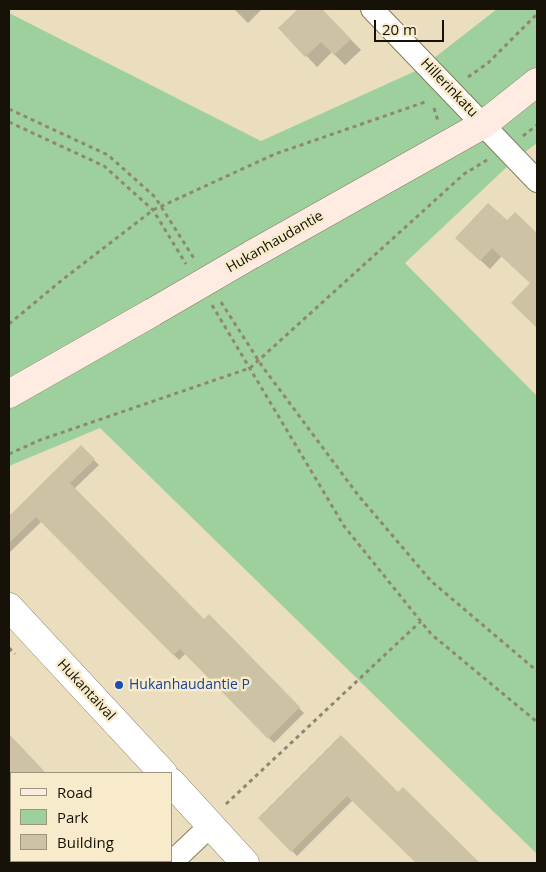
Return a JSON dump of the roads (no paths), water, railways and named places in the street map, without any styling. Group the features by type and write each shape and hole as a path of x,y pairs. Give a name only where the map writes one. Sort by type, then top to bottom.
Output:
{"main road":[{"name":"Hukanhaudantie","path":"9,394 484,124 537,82"}],"street":[{"name":"Hillerinkatu","path":"372,9 537,181"},
{"name":"Hukantaival","path":"9,607 162,772"},
{"path":"172,783 217,816 245,863"},
{"path":"172,862 217,816"}],"place":[{"name":"Hukanhaudantie P","path":"119,685"}]}
